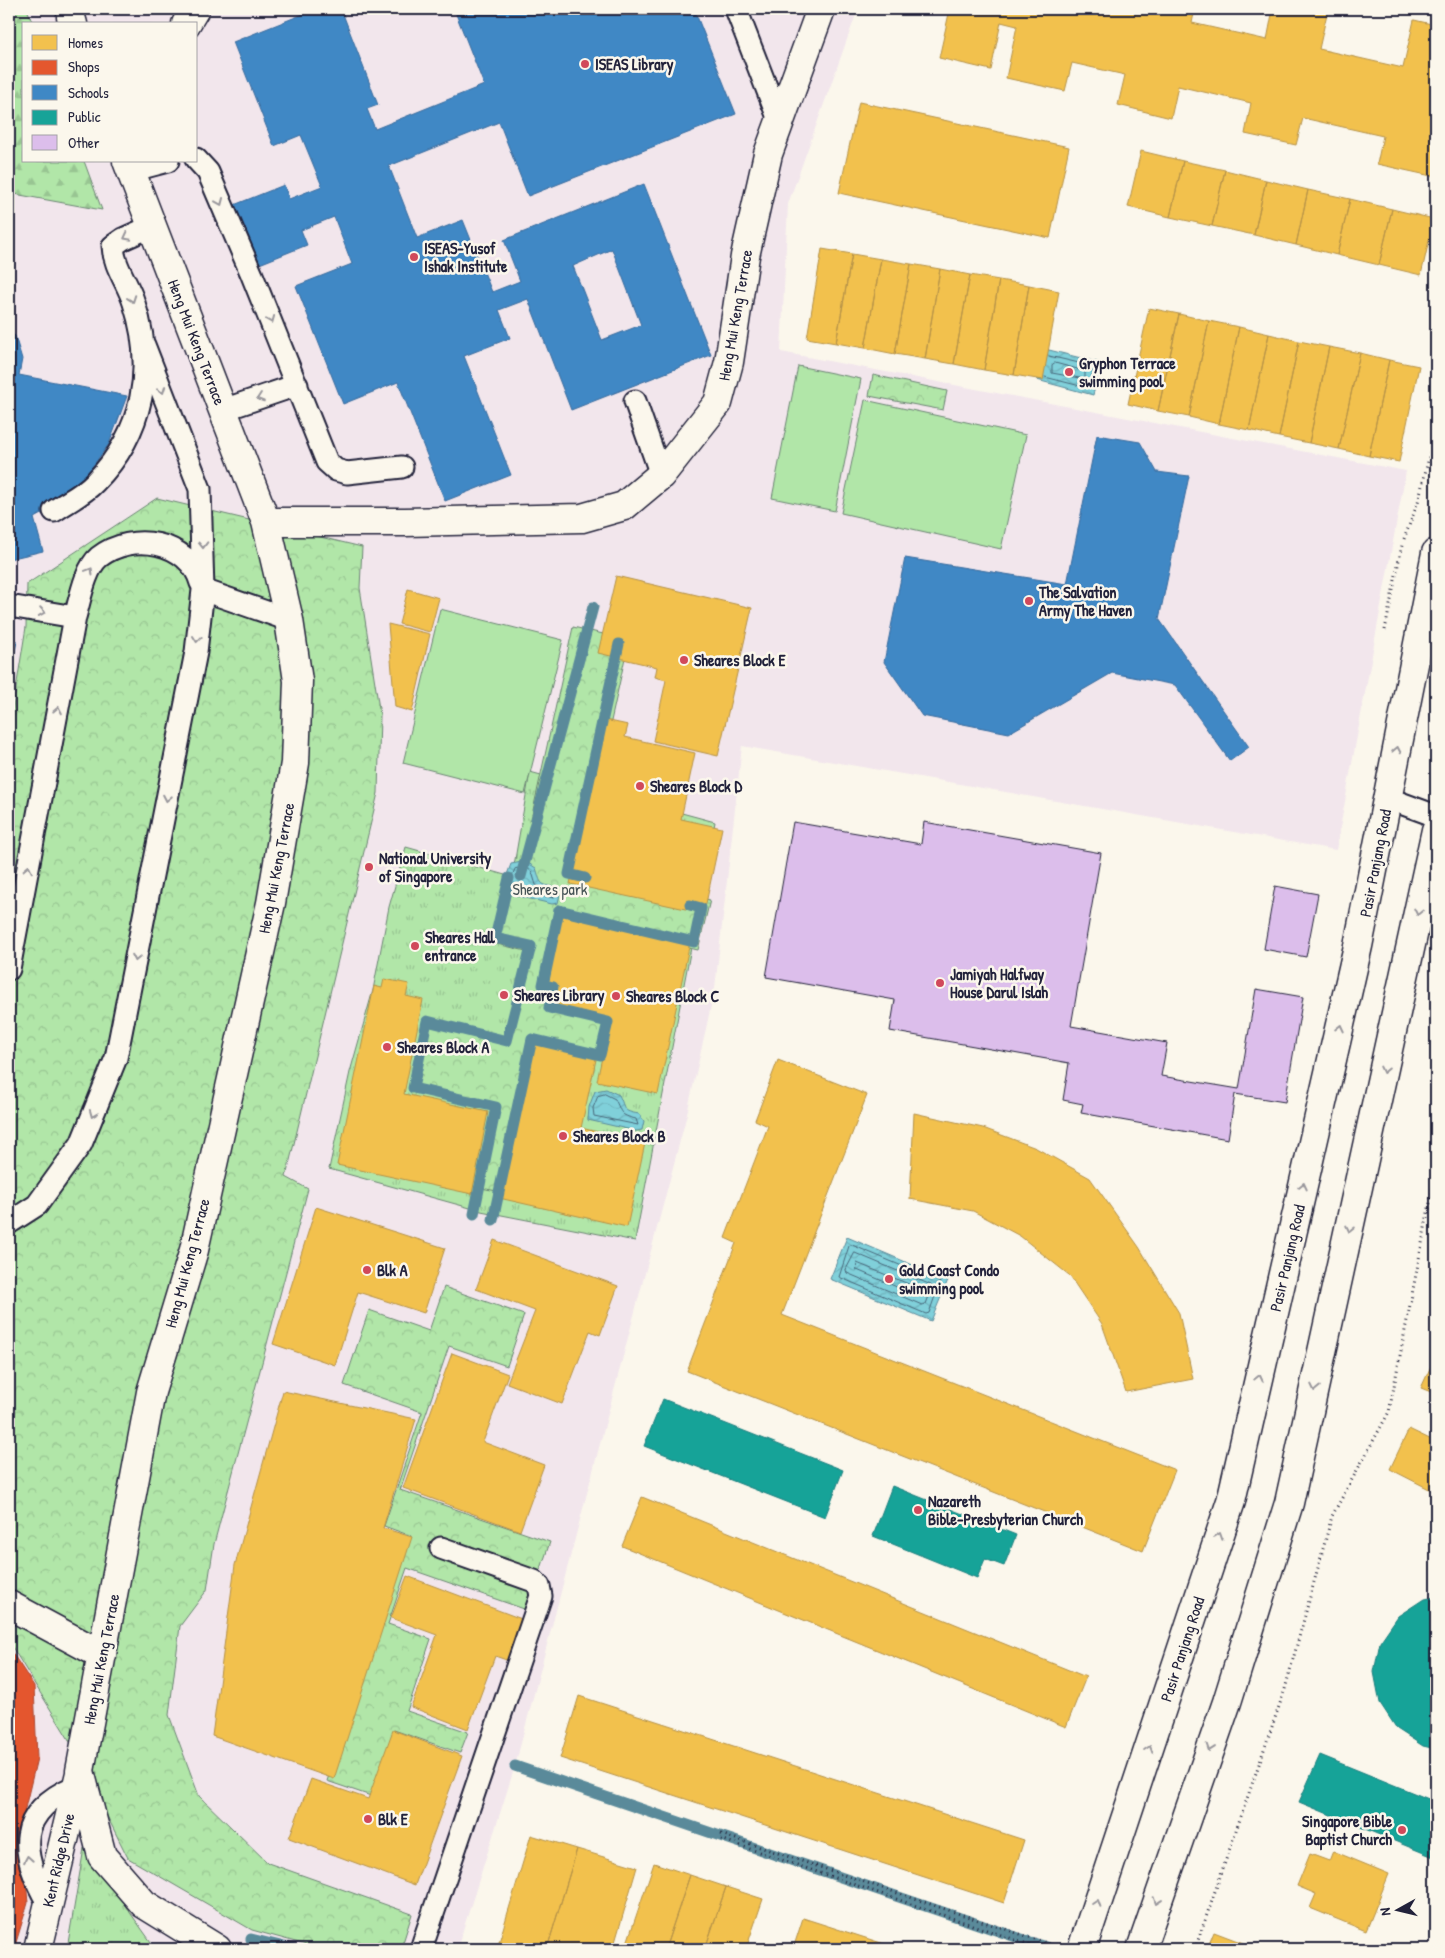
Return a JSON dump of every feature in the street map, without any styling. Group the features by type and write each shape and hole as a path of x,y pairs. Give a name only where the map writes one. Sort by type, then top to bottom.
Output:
{"street":[{"path":"72,9 70,17 72,22"},
{"path":"185,9 186,22"},
{"path":"187,22 196,9"},
{"name":"Heng Mui Keng Terrace","path":"266,522 405,522 582,518 624,506 661,475 718,403 729,362 745,256 768,154 821,9"},
{"name":"Heng Mui Keng Terrace","path":"129,166 266,522 289,620 298,681 295,763 271,903 194,1250 151,1392 78,1779 102,1856 144,1904 217,1949"},
{"name":"Pasir Panjang Road","path":"1082,1949 1231,1501 1350,984 1436,553"},
{"path":"1141,1949 1227,1702 1288,1503 1436,830"},
{"path":"9,1605 102,1655"},
{"name":"Kent Ridge Drive","path":"38,1949 78,1779"}],"lane":[{"path":"736,9 779,120"},
{"path":"198,161 208,172 327,462 336,470 347,473 402,467"},
{"path":"129,166 160,162"},
{"path":"9,1223 36,1206 81,1144 116,1058 196,652 203,590 200,489 144,344 134,302 114,257 114,246 123,238 152,226"},
{"path":"54,511 94,483 125,445 142,399 144,344"},
{"path":"223,410 297,385"},
{"path":"635,401 661,475"},
{"path":"9,969 75,617 84,582 99,557 130,542 160,543 185,556 197,569 203,590"},
{"path":"203,590 289,620"},
{"path":"9,606 75,617"},
{"path":"1387,798 1436,816"},
{"path":"421,1949 541,1596 539,1586 534,1581 441,1548"}],"path":[{"path":"1195,1949 1285,1689 1332,1516 1389,1412 1436,1172"},
{"path":"721,1834 1039,1941"},
{"path":"721,1839 1042,1949"}],"shaded area":[{"name":"National University of Singapore","path":"9,9 858,9 788,204 781,352 1406,471 1336,850 742,746 715,988 686,1118 515,1766 457,1949 9,1949"}],"green space":[{"path":"9,9 27,9 32,22 22,22 22,162 84,162 102,210 9,193"},
{"path":"798,366 861,379 835,511 772,498"},
{"path":"873,375 947,391 943,410 869,396"},
{"path":"865,400 1026,435 1001,549 841,513"},
{"path":"157,498 362,547 360,588 380,715 378,793 286,1177 308,1189 214,1544 207,1590 180,1626 169,1715 199,1796 268,1863 412,1914 401,1949 321,1949 252,1930 128,1858 68,1738 9,1642 9,732 26,627 27,584"},
{"path":"440,609 563,640 525,794 403,763"},
{"name":"Sheares park","path":"573,627 629,640 578,870 710,900 698,950 563,920 558,985 613,1018 603,1060 535,1044 502,1192 476,1187 493,1109 410,1090 425,1025 509,1044 530,952 493,943 507,877 518,879"},
{"path":"530,772 715,822 635,1241 481,1211 329,1169 350,1072 373,990 389,907 406,847 512,877"},
{"path":"444,1287 524,1315 507,1366 449,1346 400,1490 550,1542 527,1610 407,1568 388,1624 431,1639 407,1711 468,1732 460,1753 394,1730 371,1796 327,1781 411,1536 384,1526 422,1412 344,1385 369,1310 429,1331"},
{"path":"84,1848 156,1949 67,1949"}],"water":[{"name":"Gryphon Terrace swimming pool","path":"1045,349 1101,363 1093,395 1037,380"},
{"path":"522,862 536,868 543,884 555,887 560,894 558,903 552,904 505,893 505,880 511,864"},
{"path":"606,1089 619,1095 629,1112 639,1114 644,1121 642,1130 636,1131 588,1120 589,1107 595,1091"},
{"name":"Gold Coast Condo swimming pool","path":"847,1237 948,1280 931,1321 830,1279"}],"building: Homes":[{"path":"950,9 1195,9 1192,23 1267,40 1273,9 1328,9 1319,49 1403,68 1414,20 1436,25 1436,177 1377,164 1383,136 1303,118 1296,145 1245,134 1251,103 1178,86 1171,118 1118,105 1125,75 1072,63 1065,91 1006,78 1017,26 1001,22 991,70 939,58"},
{"path":"859,102 1069,147 1050,238 839,193"},
{"path":"1141,151 1183,161 1170,217 1128,207"},
{"path":"1183,161 1225,170 1212,226 1170,217"},
{"path":"1225,170 1266,180 1254,235 1212,226"},
{"path":"1266,180 1308,190 1296,245 1254,235"},
{"path":"1308,190 1350,199 1337,255 1296,245"},
{"path":"1350,199 1392,209 1379,265 1337,255"},
{"path":"1392,209 1434,219 1421,275 1379,265"},
{"path":"822,249 852,254 836,343 807,338"},
{"path":"852,254 881,259 865,348 836,343"},
{"path":"881,259 911,264 895,354 865,348"},
{"path":"911,264 940,269 925,359 895,354"},
{"path":"940,269 970,275 954,364 925,359"},
{"path":"970,275 999,280 984,370 954,364"},
{"path":"999,280 1029,285 1014,375 984,370"},
{"path":"1029,285 1059,291 1043,380 1014,375"},
{"path":"1149,308 1179,314 1158,411 1128,404"},
{"path":"1179,314 1209,321 1189,417 1158,411"},
{"path":"1209,321 1239,327 1219,424 1189,417"},
{"path":"1239,327 1269,334 1249,430 1219,424"},
{"path":"1269,334 1299,341 1279,437 1249,430"},
{"path":"1299,341 1329,347 1309,443 1279,437"},
{"path":"1329,347 1360,353 1339,449 1309,443"},
{"path":"1360,353 1389,360 1369,456 1339,449"},
{"path":"1389,360 1419,366 1399,462 1369,456"},
{"name":"Sheares Block E","path":"616,576 752,608 718,756 653,741 666,680 655,677 657,667 598,653"},
{"path":"408,589 439,598 430,632 399,624"},
{"path":"388,624 430,634 412,712 395,707"},
{"name":"Sheares Block D","path":"605,720 628,725 625,737 695,753 681,819 722,828 704,913 570,884"},
{"name":"Sheares Block C","path":"560,914 690,942 658,1094 597,1081 610,1019 552,1007 556,986 545,984"},
{"name":"Sheares Block A","path":"384,979 409,984 406,996 423,1000 404,1094 488,1112 472,1194 337,1165 374,986 382,988"},
{"name":"Sheares Block B","path":"533,1041 597,1055 581,1128 645,1143 627,1227 499,1198"},
{"path":"778,1060 867,1095 782,1315 1175,1470 1143,1551 687,1371 736,1243 725,1238 768,1126 755,1120"},
{"path":"914,1113 983,1128 1036,1148 1090,1178 1139,1247 1179,1313 1193,1379 1126,1392 1102,1324 1069,1275 1020,1236 973,1211 910,1199"},
{"name":"Blk A","path":"316,1207 445,1248 424,1313 358,1292 335,1365 273,1344"},
{"path":"494,1240 618,1286 600,1335 590,1331 562,1404 507,1383 535,1311 476,1289"},
{"path":"452,1353 508,1374 483,1442 544,1465 520,1531 403,1488"},
{"path":"1432,1364 1436,1366 1436,1394 1421,1388"},
{"path":"283,1391 416,1419 383,1528 412,1537 334,1779 212,1736 235,1565"},
{"path":"1409,1429 1436,1442 1435,1492 1390,1469"},
{"path":"642,1497 1086,1677 1066,1727 622,1546"},
{"path":"407,1576 527,1621 512,1662 495,1656 468,1729 411,1707 437,1635 391,1618"},
{"path":"579,1696 1024,1840 1004,1903 560,1758"},
{"name":"Blk E","path":"393,1730 462,1756 415,1885 289,1838 311,1779 368,1799"},
{"path":"531,1835 577,1849 547,1949 497,1949"},
{"path":"577,1849 637,1867 613,1949 547,1949"},
{"path":"1333,1851 1389,1874 1366,1931 1310,1908 1316,1894 1297,1886 1310,1854 1329,1861"},
{"path":"654,1863 690,1875 665,1949 625,1949"},
{"path":"690,1875 726,1887 705,1949 665,1949"},
{"path":"726,1887 763,1899 746,1949 705,1949"},
{"path":"803,1918 900,1949 793,1949"},
{"path":"1214,1932 1243,1943 1240,1949 1207,1949"}],"building: Shops":[{"path":"9,1648 34,1686 37,1758 21,1825 28,1903 14,1949 9,1949"}],"building: Schools":[{"name":"ISEAS-Yusof Ishak Institute","path":"316,9 341,9 378,105 367,109 375,129 484,85 454,9 694,9 736,114 528,196 499,122 389,166 417,238 463,220 492,292 520,281 504,240 644,184 711,355 571,410 528,299 499,310 510,338 464,356 511,475 445,501 398,382 343,404 296,286 352,264 334,217 301,230 307,245 252,267 229,207 284,185 289,199 322,186 301,135 274,146 233,42","holes":["612,249 641,325 602,340 573,266"]},
{"path":"9,239 13,240 9,263"},
{"path":"9,330 15,336 22,359 19,375 127,396 109,444 89,471 93,478 59,504 34,518 43,551 9,559"},
{"name":"The Salvation Army The Haven","path":"1097,435 1140,442 1157,472 1189,476 1159,619 1249,747 1230,761 1175,685 1112,673 1009,733 922,716 884,662 905,558 1067,584"},
{"path":"9,640 17,641 9,681"}],"building: Public":[{"path":"663,1399 843,1470 825,1517 644,1446"},
{"name":"Nazareth Bible-Presbyterian Church","path":"892,1486 1016,1535 1004,1566 985,1559 977,1578 873,1536"},
{"path":"1436,1597 1436,1749 1423,1746 1397,1729 1380,1703 1374,1672 1380,1642 1398,1616 1424,1599"},
{"name":"Singapore Bible Baptist Church","path":"1320,1755 1436,1802 1436,1858 1299,1802"}],"building: Other":[{"name":"Jamiyah Halfway House Darul Islah","path":"793,822 921,844 924,822 1101,853 1071,1026 1167,1043 1161,1076 1239,1089 1256,989 1303,997 1285,1102 1235,1094 1228,1139 1081,1113 1083,1104 1063,1100 1069,1063 890,1031 895,1000 766,977"},
{"path":"1275,886 1318,894 1306,957 1264,949"}],"waterway":[{"path":"521,876 593,607"},
{"path":"585,878 569,874 619,644"},
{"path":"474,1214 496,1107 413,1088 427,1021 507,1041 531,946 495,938 509,878"},
{"path":"493,1220 532,1039 600,1055 608,1022 549,1008 553,987 543,985 559,910 694,942 701,908 690,905"},
{"path":"515,1766 1051,1949"},
{"path":"251,1939 293,1949"}],"place":[{"name":"ISEAS Library","path":"585,64"},
{"name":"ISEAS-Yusof Ishak Institute","path":"414,257"},
{"name":"Gryphon Terrace swimming pool","path":"1069,372"},
{"name":"The Salvation Army The Haven","path":"1029,601"},
{"name":"Sheares Block E","path":"684,660"},
{"name":"Sheares Block D","path":"640,786"},
{"name":"National University of Singapore","path":"369,867"},
{"name":"Sheares Hall entrance","path":"415,946"},
{"name":"Jamiyah Halfway House Darul Islah","path":"940,983"},
{"name":"Sheares Library","path":"504,995"},
{"name":"Sheares Block C","path":"616,996"},
{"name":"Sheares Block A","path":"387,1047"},
{"name":"Sheares Block B","path":"563,1136"},
{"name":"Blk A","path":"367,1270"},
{"name":"Gold Coast Condo swimming pool","path":"889,1279"},
{"name":"Nazareth Bible-Presbyterian Church","path":"918,1510"},
{"name":"Blk E","path":"368,1819"},
{"name":"Singapore Bible Baptist Church","path":"1402,1830"}]}
